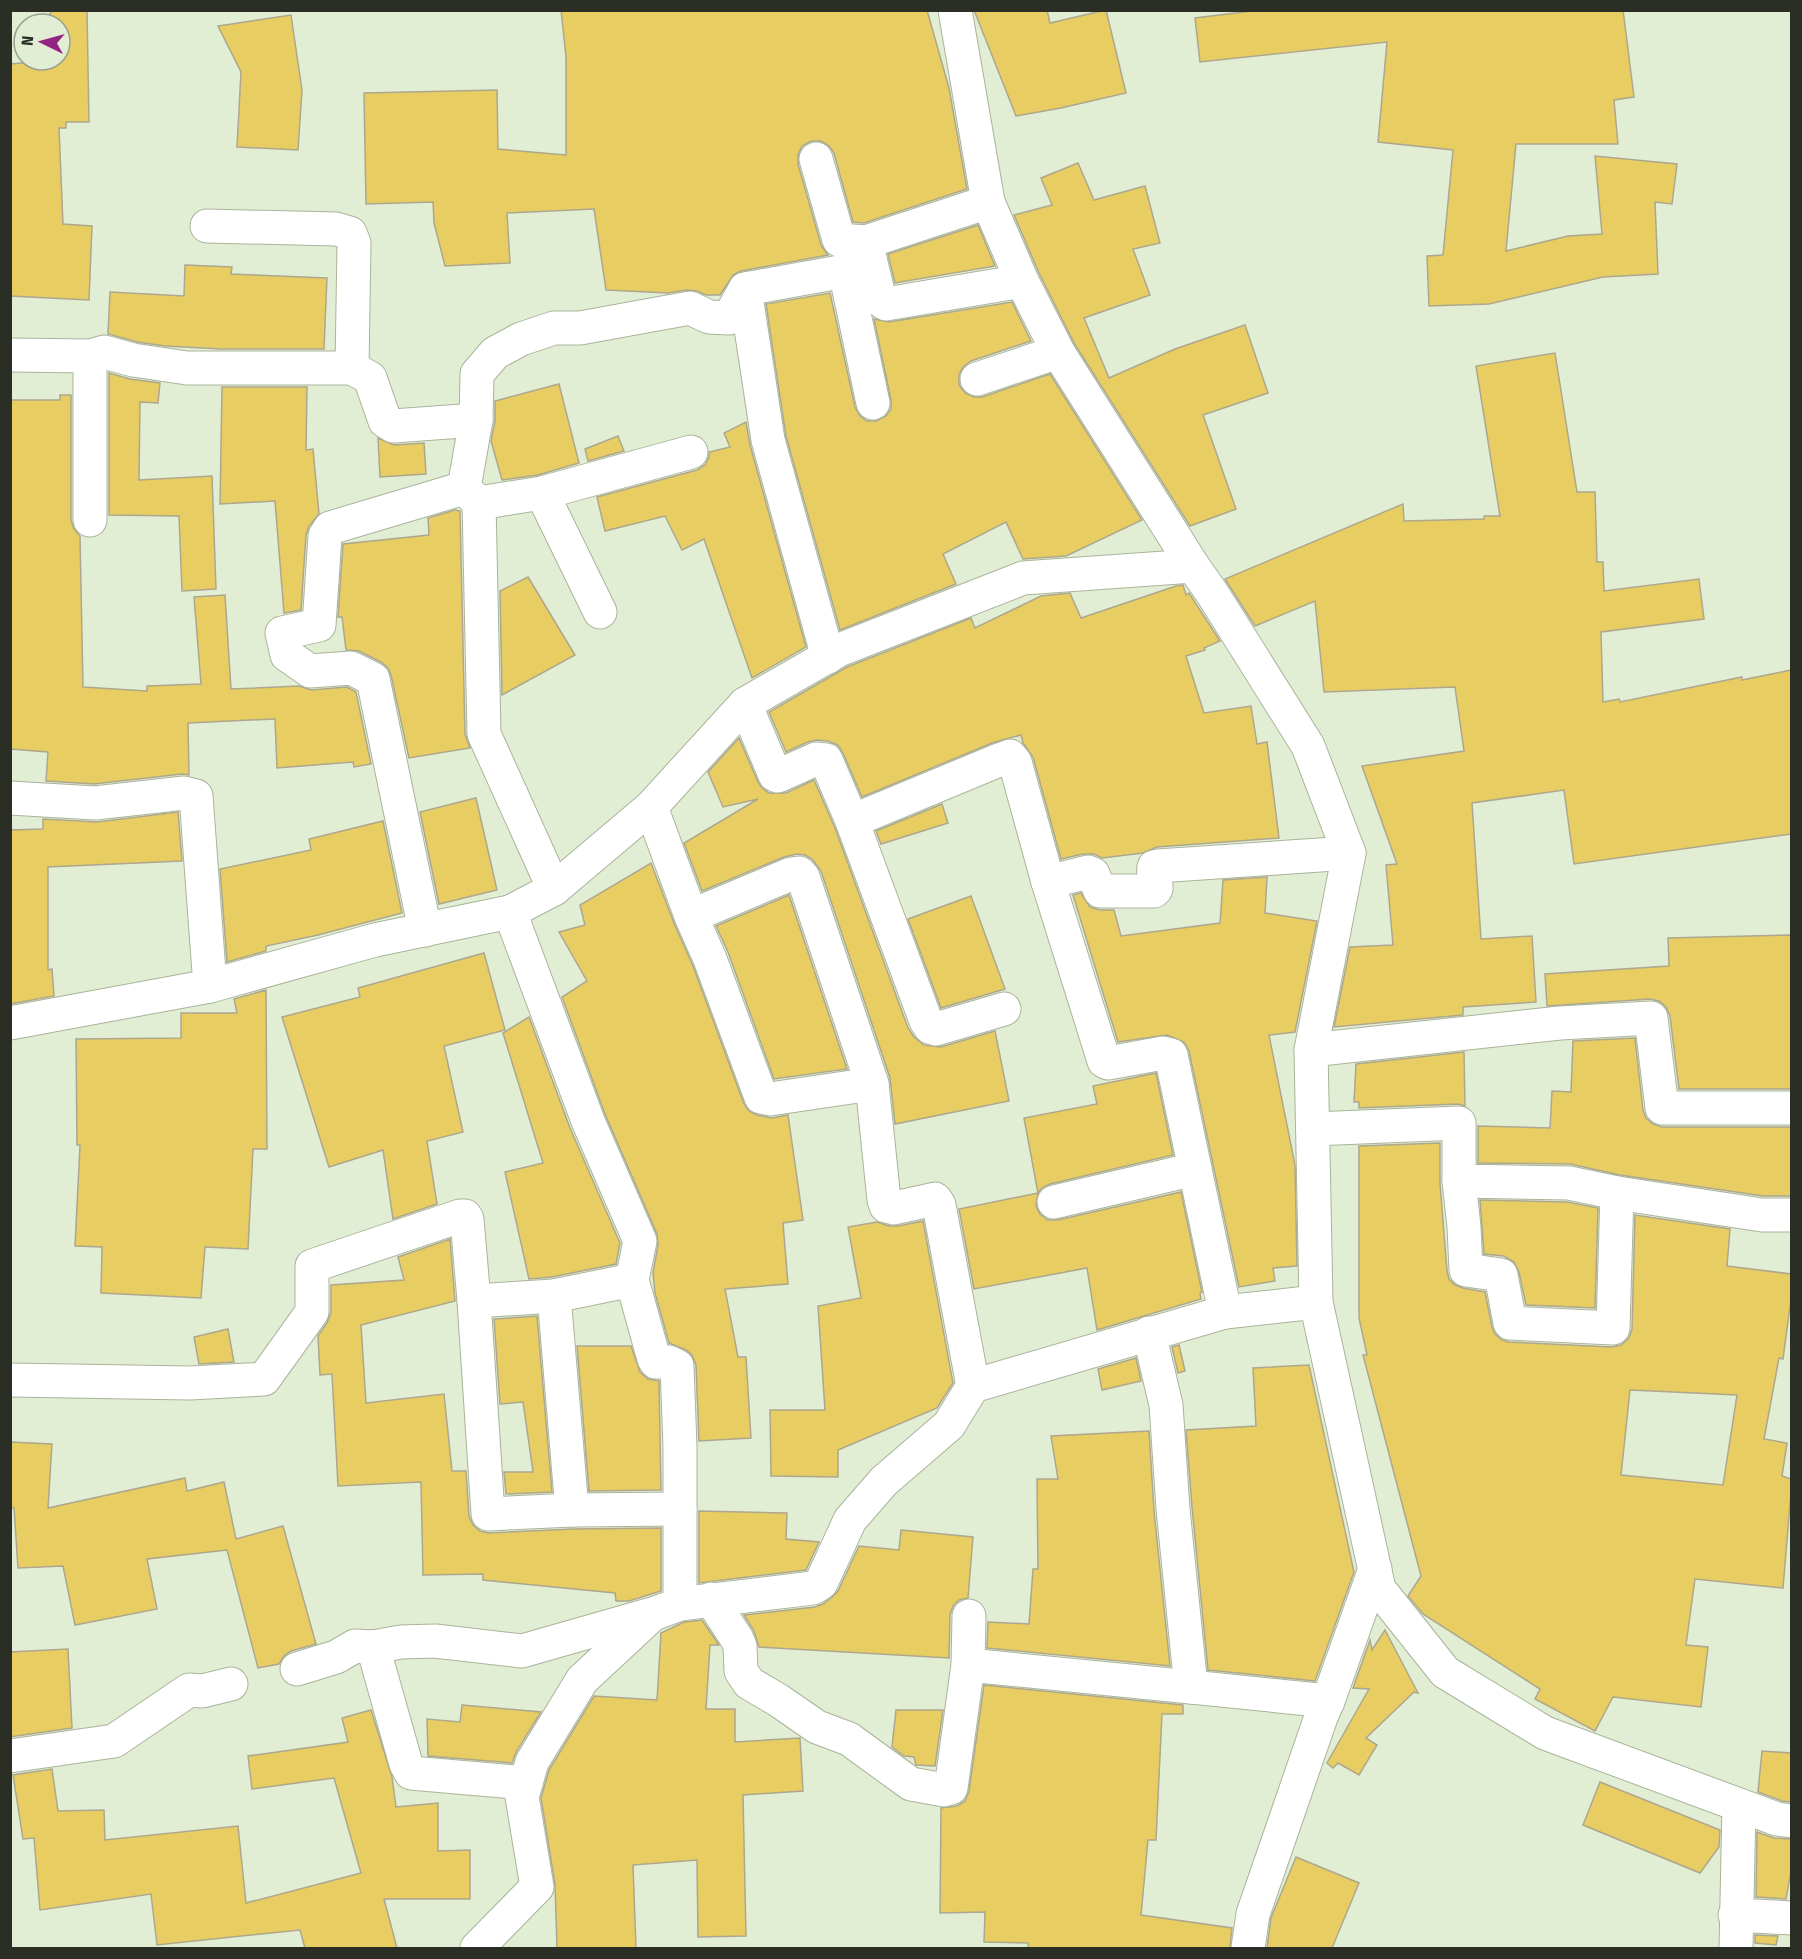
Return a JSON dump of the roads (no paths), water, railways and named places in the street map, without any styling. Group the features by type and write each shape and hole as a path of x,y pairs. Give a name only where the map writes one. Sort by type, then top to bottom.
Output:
{"street":[{"path":"955,10 988,202 1022,281 1058,352 1308,746 1349,853 1311,1050 1316,1302 1379,1589 1445,1672 1545,1733 1777,1819 1791,1821"},
{"path":"816,159 850,251 880,300 886,304 1022,281"},
{"path":"554,889 484,734 472,496 477,374 495,353 521,339 554,328 580,328 690,308 709,317 729,318 745,289 988,202"},
{"path":"207,226 336,229 350,233 354,243 351,368"},
{"path":"850,251 873,403"},
{"path":"745,289 768,440 828,657"},
{"path":"10,355 90,356 104,352 133,360 187,368 351,368 370,378 385,421 393,426 476,420"},
{"path":"978,379 1058,352"},
{"path":"90,356 90,520"},
{"path":"425,930 373,679 351,668 310,671 287,655 282,633 319,625 324,536 330,528 472,496 542,493 692,452"},
{"path":"542,493 600,612"},
{"path":"10,1023 210,986 375,940 510,912 554,889 651,807 745,704 839,650 1023,578 1193,566"},
{"path":"745,704 775,775 778,776 816,759 826,760 852,821 930,1027 936,1029 1004,1009"},
{"path":"852,821 1010,756 1015,762 1048,882 1101,1056 1108,1063 1163,1053 1171,1055 1225,1312"},
{"path":"10,798 95,803 184,793 196,796 210,986"},
{"path":"651,807 761,1097 770,1100 872,1084"},
{"path":"1048,882 1091,872 1100,891 1154,891 1157,886 1153,871 1154,867 1158,866 1349,853"},
{"path":"691,916 791,874 799,873 803,877 872,1084 886,1206 894,1208 935,1199 939,1206 973,1386"},
{"path":"477,1948 537,1887 522,1797 532,1762 582,1680 666,1609 680,1509 677,1366 669,1362 656,1362 654,1359 632,1280 640,1241 588,1121 510,912"},
{"path":"1311,1050 1560,1023 1651,1018 1662,1108 1791,1108"},
{"path":"1313,1129 1459,1123 1459,1181 1466,1270 1501,1275 1510,1323 1613,1328 1617,1193"},
{"path":"1054,1202 1195,1169"},
{"path":"1459,1181 1569,1183 1617,1193 1762,1215 1791,1215"},
{"path":"10,1380 190,1383 264,1379 312,1312 312,1266 465,1216 474,1301 488,1514 572,1510 680,1509"},
{"path":"474,1301 554,1296 632,1280"},
{"path":"554,1296 572,1510"},
{"path":"297,1669 336,1657 355,1646 373,1647 401,1642 435,1641 522,1652 666,1609 711,1599 813,1588 821,1583 850,1520 884,1481 949,1425 973,1386 1225,1312 1316,1302"},
{"path":"1149,1333 1166,1405 1173,1509 1191,1687"},
{"path":"1248,1948 1253,1914 1375,1569"},
{"path":"711,1599 737,1639 740,1646 741,1671 749,1683 817,1727 849,1739 911,1784 944,1790 951,1788 968,1665 969,1616"},
{"path":"373,1647 406,1764 411,1773 526,1783"},
{"path":"968,1665 1328,1701"},
{"path":"10,1756 114,1741 189,1690 202,1691 231,1684"},
{"path":"1736,1948 1735,1915 1740,1805"},
{"path":"1735,1915 1791,1918"}]}
